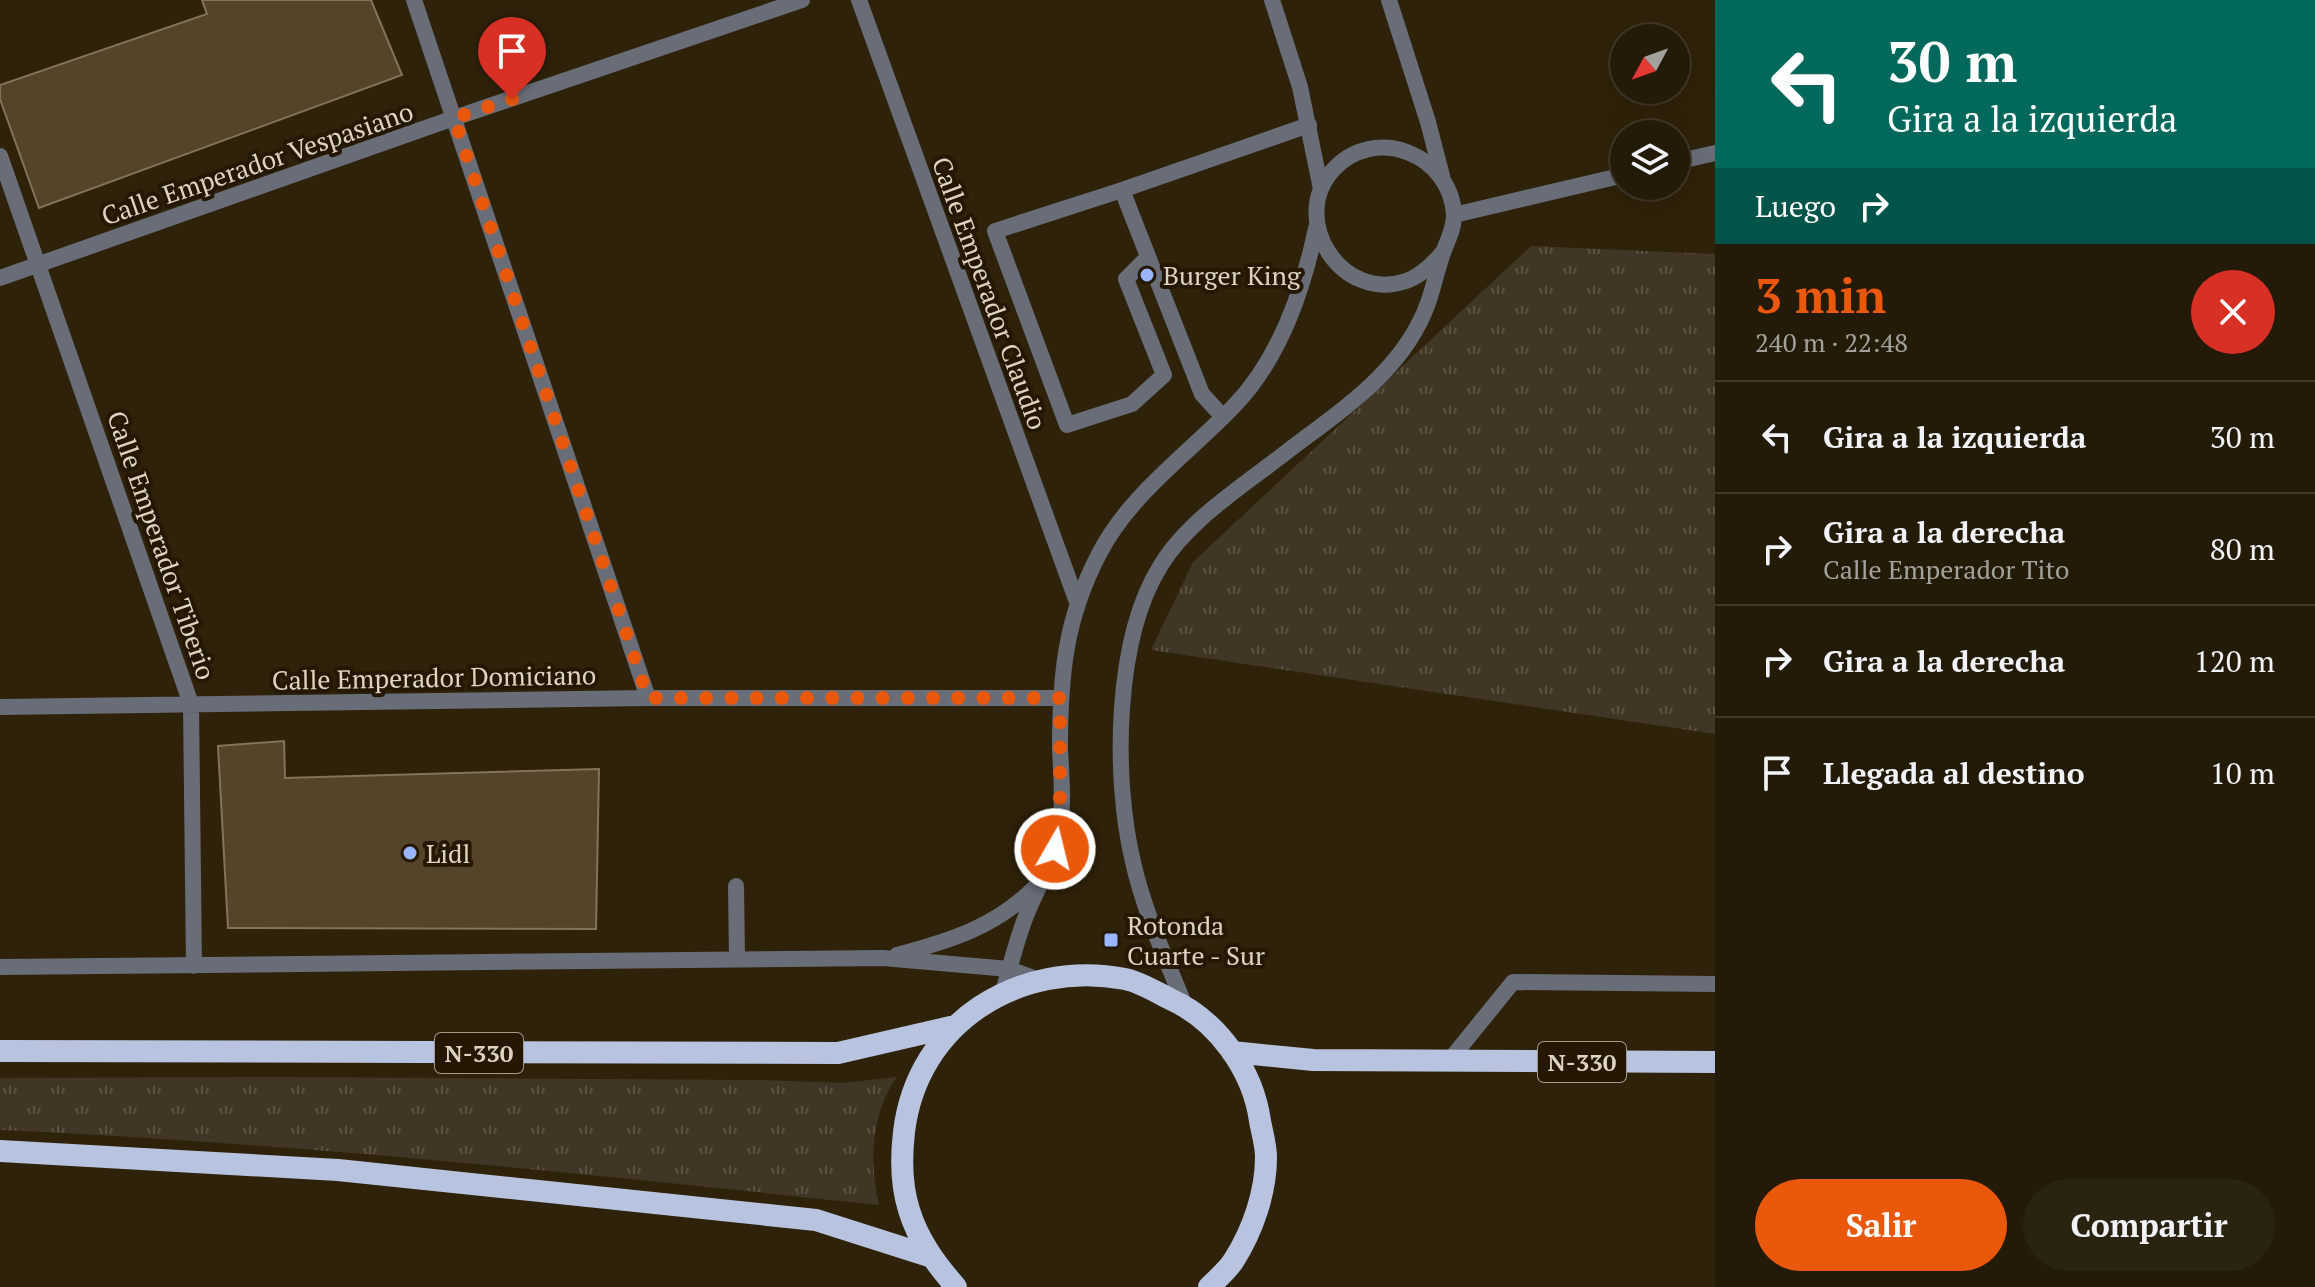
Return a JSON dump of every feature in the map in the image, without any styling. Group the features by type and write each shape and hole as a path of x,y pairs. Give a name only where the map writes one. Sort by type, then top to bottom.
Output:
{"highway":[{"name":"N-330","path":"956,1287 929,1256 909,1210 900,1161 906,1112 924,1066 955,1026 1003,992 1064,975 1127,979 1185,1006 1211,1026 1232,1052 1257,1102 1266,1157 1258,1211 1233,1262 1209,1287"},
{"name":"N-330","path":"0,1051 838,1053 955,1026"},
{"name":"N-330","path":"1232,1052 1313,1060 1715,1062"},
{"path":"2,1151 338,1170 816,1220 929,1256"}],"street":[{"path":"414,0 648,698"},
{"name":"Calle Emperador Vespasiano","path":"0,278 454,118 802,0"},
{"name":"Calle Emperador Claudio","path":"859,0 1077,602"},
{"path":"1272,0 1300,87 1321,189"},
{"path":"1185,1006 1133,863 1120,772 1124,692 1132,640 1143,601 1161,564 1186,533 1373,385 1403,351 1427,306 1442,253 1453,228 1454,215 1451,196 1442,177 1389,0"},
{"path":"1148,257 1126,279 1164,375 1132,404 1067,425 995,231 1309,125"},
{"path":"1442,177 1418,157 1389,146 1368,149 1348,157 1332,171 1321,189 1316,213 1324,249 1339,267 1359,280 1382,285 1405,282 1426,271 1442,253"},
{"path":"1690,159 1715,153"},
{"name":"Calle Emperador Tiberio","path":"0,156 191,704 194,966"},
{"path":"1454,215 1610,178"},
{"path":"1122,190 1202,394 1223,417"},
{"path":"1003,992 1029,909 1046,875 1060,824 1060,698 1063,662 1077,602 1100,552 1124,515 1154,481 1223,417 1255,380 1273,350 1301,285 1317,226"},
{"name":"Calle Emperador Domiciano","path":"0,707 648,698 1060,698"},
{"path":"883,958 973,932 1012,908 1046,875"},
{"path":"736,886 737,959"},
{"path":"0,967 883,958 1009,969 1039,980"},
{"path":"1449,1061 1513,982 1715,984"}],"green space":[{"path":"1531,246 1715,254 1715,734 1151,650 1193,562"},
{"path":"286,1077 843,1083 897,1077 882,1106 874,1139 874,1172 879,1205 330,1151 0,1130 0,1078"}],"building":[{"path":"202,0 371,0 402,75 39,208 0,99 0,85 207,14"},
{"name":"Lidl","path":"284,741 285,778 599,769 596,929 228,928 218,746"}],"place":[{"name":"Burger King","path":"1147,275"},
{"name":"Lidl","path":"410,853"},
{"name":"Rotonda Cuarte - Sur","path":"1111,940"}],"route":[{"path":"512,99 454,118 648,698 1060,698 1060,824 1055,849"}]}
